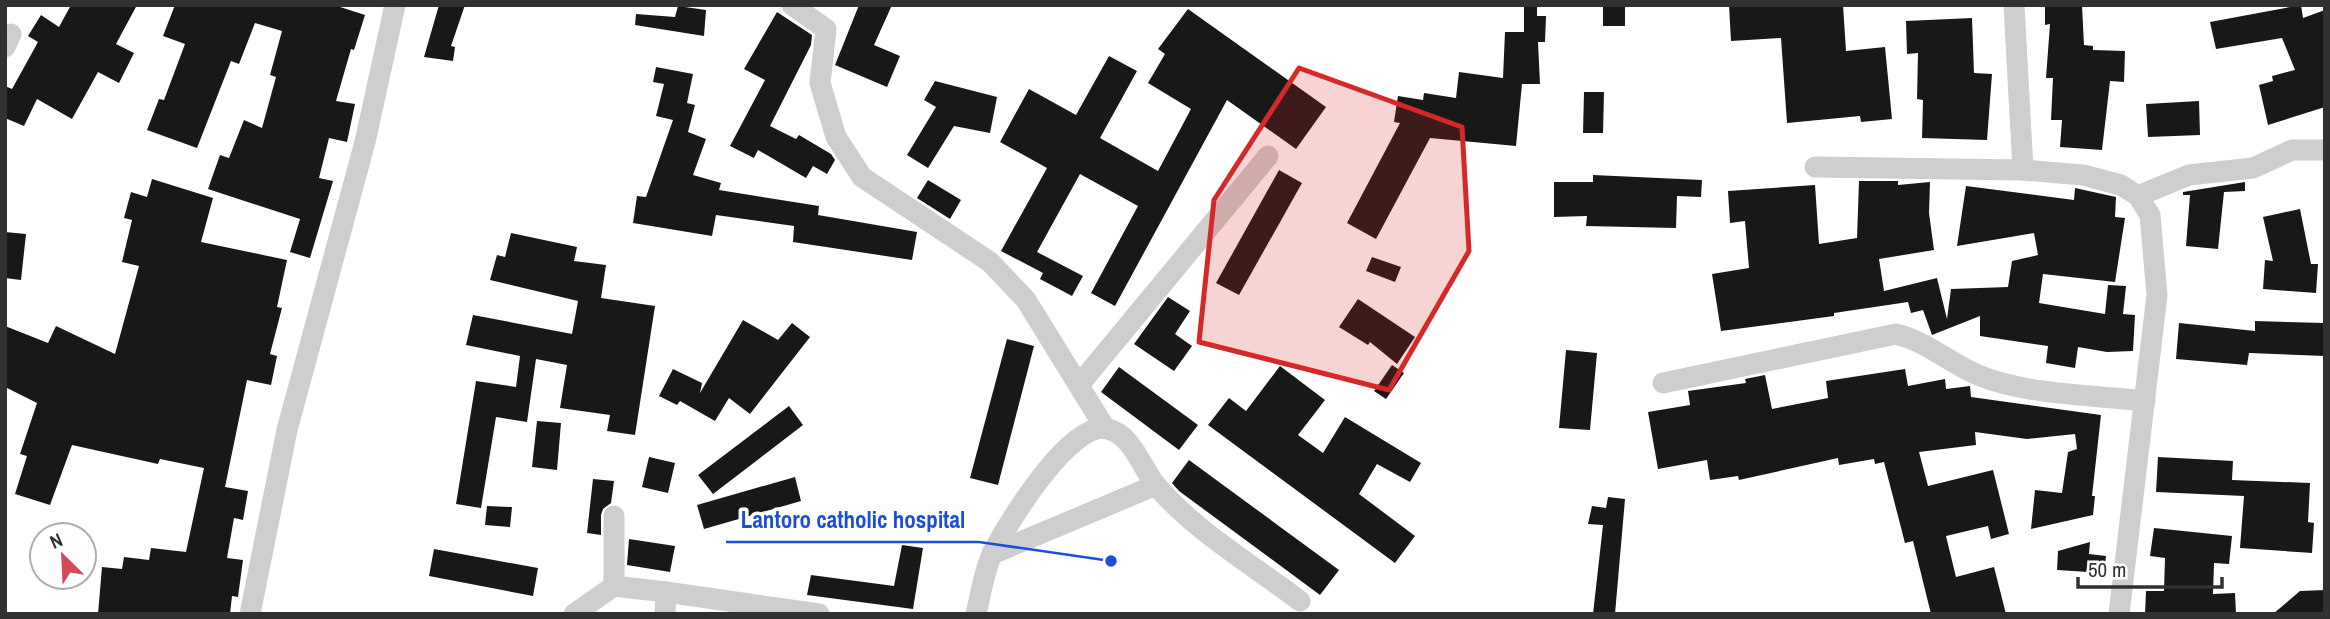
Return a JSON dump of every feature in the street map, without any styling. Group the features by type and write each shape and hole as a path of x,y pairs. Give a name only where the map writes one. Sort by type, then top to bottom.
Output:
{"street":[{"path":"250,614 287,430 365,142 395,5"},
{"path":"792,5 826,29 820,83 836,137 862,177 990,262 1026,300 1105,428"},
{"path":"2014,5 2023,170"},
{"path":"2138,196 2189,175 2253,169 2292,149 2325,150"},
{"path":"1079,385 1268,156"},
{"path":"1815,167 2023,170 2083,175 2122,185 2138,196 2150,215 2157,295 2119,614"},
{"path":"1663,383 1896,334 1932,347 1978,375 2016,386 2145,401"},
{"path":"976,614 992,554 1041,476 1073,441 1088,430 1105,428 1117,433 1131,446 1156,485 1198,523 1300,601"},
{"path":"992,554 1156,485"},
{"path":"614,516 614,586"},
{"path":"574,614 614,586 819,614"},
{"path":"665,614 666,592"}],"highlighted area":[{"path":"1299,68 1462,127 1469,251 1389,390 1199,342 1214,200"}],"building":[{"path":"71,5 137,5 116,44 134,53 119,83 98,72 72,119 37,99 24,126 5,118 5,86 12,89 38,42 28,36 41,15 59,27"},
{"path":"175,5 334,5 365,15 354,50 351,49 336,101 355,104 347,142 329,138 319,178 333,181 310,258 290,252 300,219 208,189 220,155 229,158 244,120 262,128 276,77 270,75 282,31 255,23 239,64 231,61 197,148 147,130 159,99 164,100 185,44 163,36"},
{"path":"439,5 465,5 451,46 455,47 453,61 424,57"},
{"path":"859,5 892,5 874,45 900,56 887,87 835,65"},
{"path":"1524,5 1537,5 1537,16 1546,16 1545,42 1538,42 1540,84 1522,84 1516,146 1430,138 1376,239 1347,223 1400,123 1394,122 1398,96 1423,100 1424,93 1456,98 1459,72 1503,78 1505,32 1524,32"},
{"path":"1603,5 1625,5 1625,26 1603,26"},
{"path":"1729,5 1843,5 1846,51 1885,47 1892,119 1861,122 1860,116 1787,123 1781,38 1731,41"},
{"path":"2045,5 2082,5 2084,45 2093,46 2093,50 2125,51 2124,82 2110,81 2102,150 2060,147 2062,120 2051,120 2053,78 2046,78 2050,24 2045,25"},
{"path":"2301,5 2303,18 2325,10 2325,107 2268,125 2259,85 2273,81 2272,76 2295,70 2282,38 2216,49 2210,22"},
{"path":"678,6 706,10 704,36 635,25 636,14 675,17"},
{"path":"1188,9 1326,107 1296,149 1227,100 1115,306 1091,293 1138,206 1080,174 1037,252 1083,276 1072,296 1040,279 1043,273 1001,251 1047,168 1000,142 1029,89 1076,115 1109,56 1137,71 1100,138 1158,171 1191,109 1148,83 1165,54 1158,49"},
{"path":"777,12 812,35 811,45 770,126 796,139 799,135 831,154 835,160 827,174 813,166 806,178 758,150 754,158 730,146 765,80 744,69"},
{"path":"1972,18 1974,73 1992,74 1987,140 1922,138 1923,100 1917,99 1918,53 1907,54 1906,21"},
{"path":"656,67 693,74 687,103 695,105 688,132 706,139 693,175 721,183 719,190 819,206 818,215 917,232 912,260 793,242 794,226 716,215 712,236 633,223 637,196 646,197 673,120 656,116 664,84 653,82"},
{"path":"935,81 997,97 990,133 954,126 928,168 907,155 936,107 924,100"},
{"path":"1584,92 1604,92 1603,133 1583,133"},
{"path":"2199,101 2200,135 2148,137 2146,104"},
{"path":"1279,170 1302,183 1239,295 1216,283"},
{"path":"1593,175 1702,180 1701,197 1677,196 1676,228 1586,226 1587,216 1554,217 1554,182 1593,182"},
{"path":"152,179 213,198 201,242 287,260 277,307 282,308 270,354 277,356 271,385 247,380 225,487 248,491 243,520 234,518 227,558 243,560 238,597 232,596 230,614 98,614 102,567 122,569 124,557 149,560 151,548 186,552 204,468 160,459 158,464 72,445 50,505 15,494 27,456 20,454 37,403 5,387 5,326 48,343 56,326 115,354 139,266 122,262 132,220 124,218 131,192 147,197"},
{"path":"928,180 961,200 950,219 917,198"},
{"path":"1859,181 1898,181 1898,185 1930,182 1929,213 1934,250 1879,259 1884,291 1937,278 1947,319 1951,289 2008,287 2012,261 2038,255 2034,233 1957,246 1966,186 2074,200 2075,188 2116,197 2115,217 2125,218 2115,282 2043,274 2039,303 2105,314 2108,285 2126,286 2123,314 2135,315 2133,351 2107,352 2078,347 2075,368 2046,363 2048,346 1980,336 1980,316 1932,335 1923,310 1911,313 1908,302 1834,313 1834,316 1721,331 1712,274 1749,268 1745,221 1730,223 1728,191 1815,185 1819,244 1857,238"},
{"path":"2245,182 2245,191 2224,192 2218,249 2186,246 2190,195 2183,195 2183,192"},
{"path":"2300,209 2311,264 2318,264 2316,293 2263,289 2265,260 2273,261 2263,217"},
{"path":"5,232 26,234 21,280 5,278"},
{"path":"511,233 577,247 574,261 606,265 601,298 655,306 635,435 607,431 610,415 560,408 567,365 536,359 527,422 496,417 481,508 456,504 476,381 516,387 520,356 466,345 473,315 572,334 578,301 490,280 497,255 505,257"},
{"path":"1372,257 1401,267 1395,282 1366,271"},
{"path":"1168,297 1190,311 1175,334 1192,346 1174,371 1134,344"},
{"path":"1358,299 1415,337 1397,364 1370,342 1368,345 1339,327"},
{"path":"743,320 778,340 792,323 810,337 750,414 729,398 715,421 680,401 677,405 659,396 673,369 702,383 700,393"},
{"path":"2255,321 2325,323 2325,356 2249,353 2247,365 2176,359 2179,323 2255,331"},
{"path":"1007,339 1034,346 998,485 970,478"},
{"path":"1566,350 1597,353 1590,430 1559,428"},
{"path":"1392,365 1404,373 1386,399 1374,391"},
{"path":"1280,366 1325,400 1298,435 1323,453 1345,417 1421,463 1410,482 1377,464 1359,494 1415,536 1395,563 1208,425 1229,398 1246,411"},
{"path":"1119,367 1198,425 1179,450 1101,392"},
{"path":"1905,369 1908,386 1945,379 1946,389 1970,386 1971,397 2101,415 2092,496 2095,496 2093,515 2031,529 2035,490 2062,493 2068,452 2077,449 2075,434 2027,439 1975,432 1976,445 1919,452 1928,486 1993,470 2009,534 1991,539 1988,526 1946,536 1956,577 1994,567 2006,614 1931,614 1913,541 1905,543 1884,462 1875,464 1874,459 1839,465 1838,458 1739,480 1738,476 1710,480 1707,460 1658,469 1648,412 1690,405 1688,391 1746,383 1745,379 1765,375 1772,409 1828,398 1826,381"},
{"path":"789,406 803,425 713,494 698,475"},
{"path":"537,421 561,423 557,470 532,467"},
{"path":"649,457 675,463 668,493 642,487"},
{"path":"2158,457 2233,461 2232,480 2310,483 2308,522 2314,523 2312,553 2240,548 2244,496 2156,492"},
{"path":"1189,460 1339,570 1320,595 1179,491 1172,483"},
{"path":"795,477 801,501 704,529 697,505"},
{"path":"593,479 614,481 611,503 603,509 601,515 601,535 587,533"},
{"path":"1608,497 1625,499 1615,614 1593,614 1603,525 1588,524 1592,506 1606,508"},
{"path":"487,506 512,507 510,527 485,525"},
{"path":"2154,528 2232,536 2229,564 2214,563 2213,594 2235,593 2236,614 2145,614 2146,591 2164,591 2165,558 2150,556"},
{"path":"629,539 675,546 670,572 627,565"},
{"path":"2090,542 2089,554 2106,556 2104,573 2057,570 2058,551"},
{"path":"902,545 923,548 913,609 807,595 811,575 894,586"},
{"path":"434,549 538,568 533,596 429,576"},
{"path":"2325,590 2325,614 2273,614 2300,591"}],"place":[{"name":"Lantoro catholic hospital","path":"1111,561"}]}
